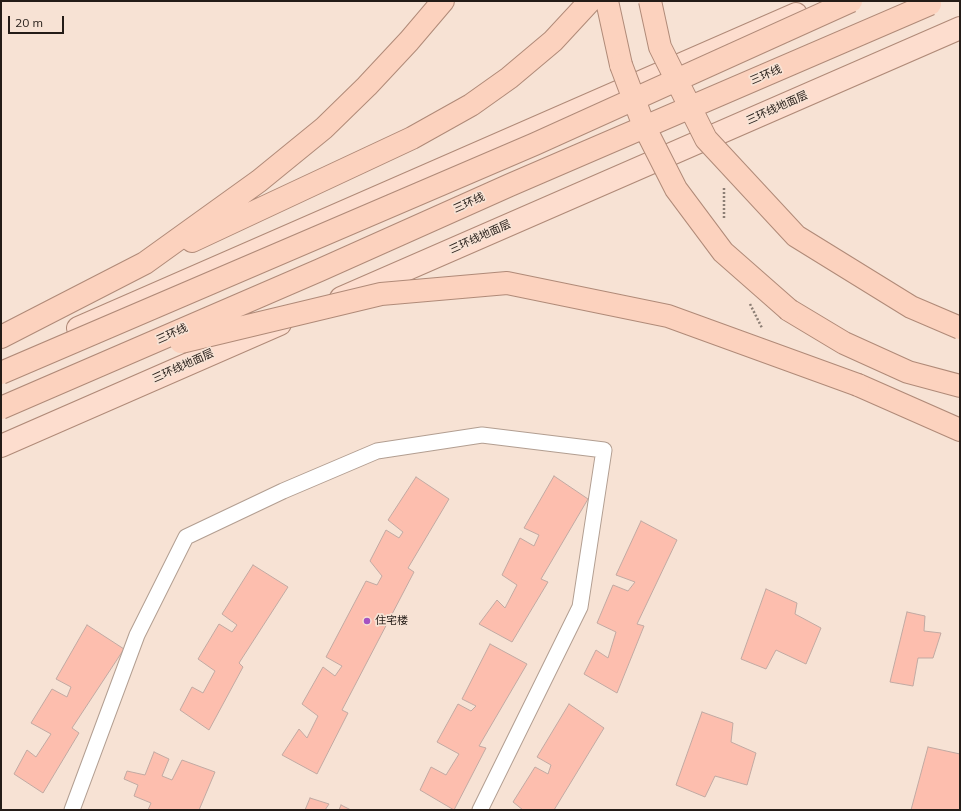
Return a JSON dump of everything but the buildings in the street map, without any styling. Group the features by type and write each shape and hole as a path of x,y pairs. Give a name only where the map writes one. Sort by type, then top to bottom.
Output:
{"highway":[{"path":"145,263 259,181 324,128 367,86 444,1"},
{"path":"1,338 145,263 412,138 471,105 510,78 554,41 590,1"},
{"path":"606,1 621,65 644,126 676,189 723,252 789,310 844,343 908,372 960,386"},
{"path":"650,1 660,47 706,138 796,236 911,307 960,328"},
{"path":"1,373 535,144 851,1"},
{"name":"三环线","path":"1,408 125,355 510,185 937,1"},
{"path":"125,355 381,294 507,283 668,316 858,385 960,430"}],"main road":[{"path":"1,362 826,1"},
{"name":"三环线地面层","path":"1,446 960,28"}],"street":[{"path":"72,810 138,635 186,537 283,491 377,451 482,435 604,450 580,607 480,810"}],"place":[{"name":"住宅楼","path":"367,621"}]}
